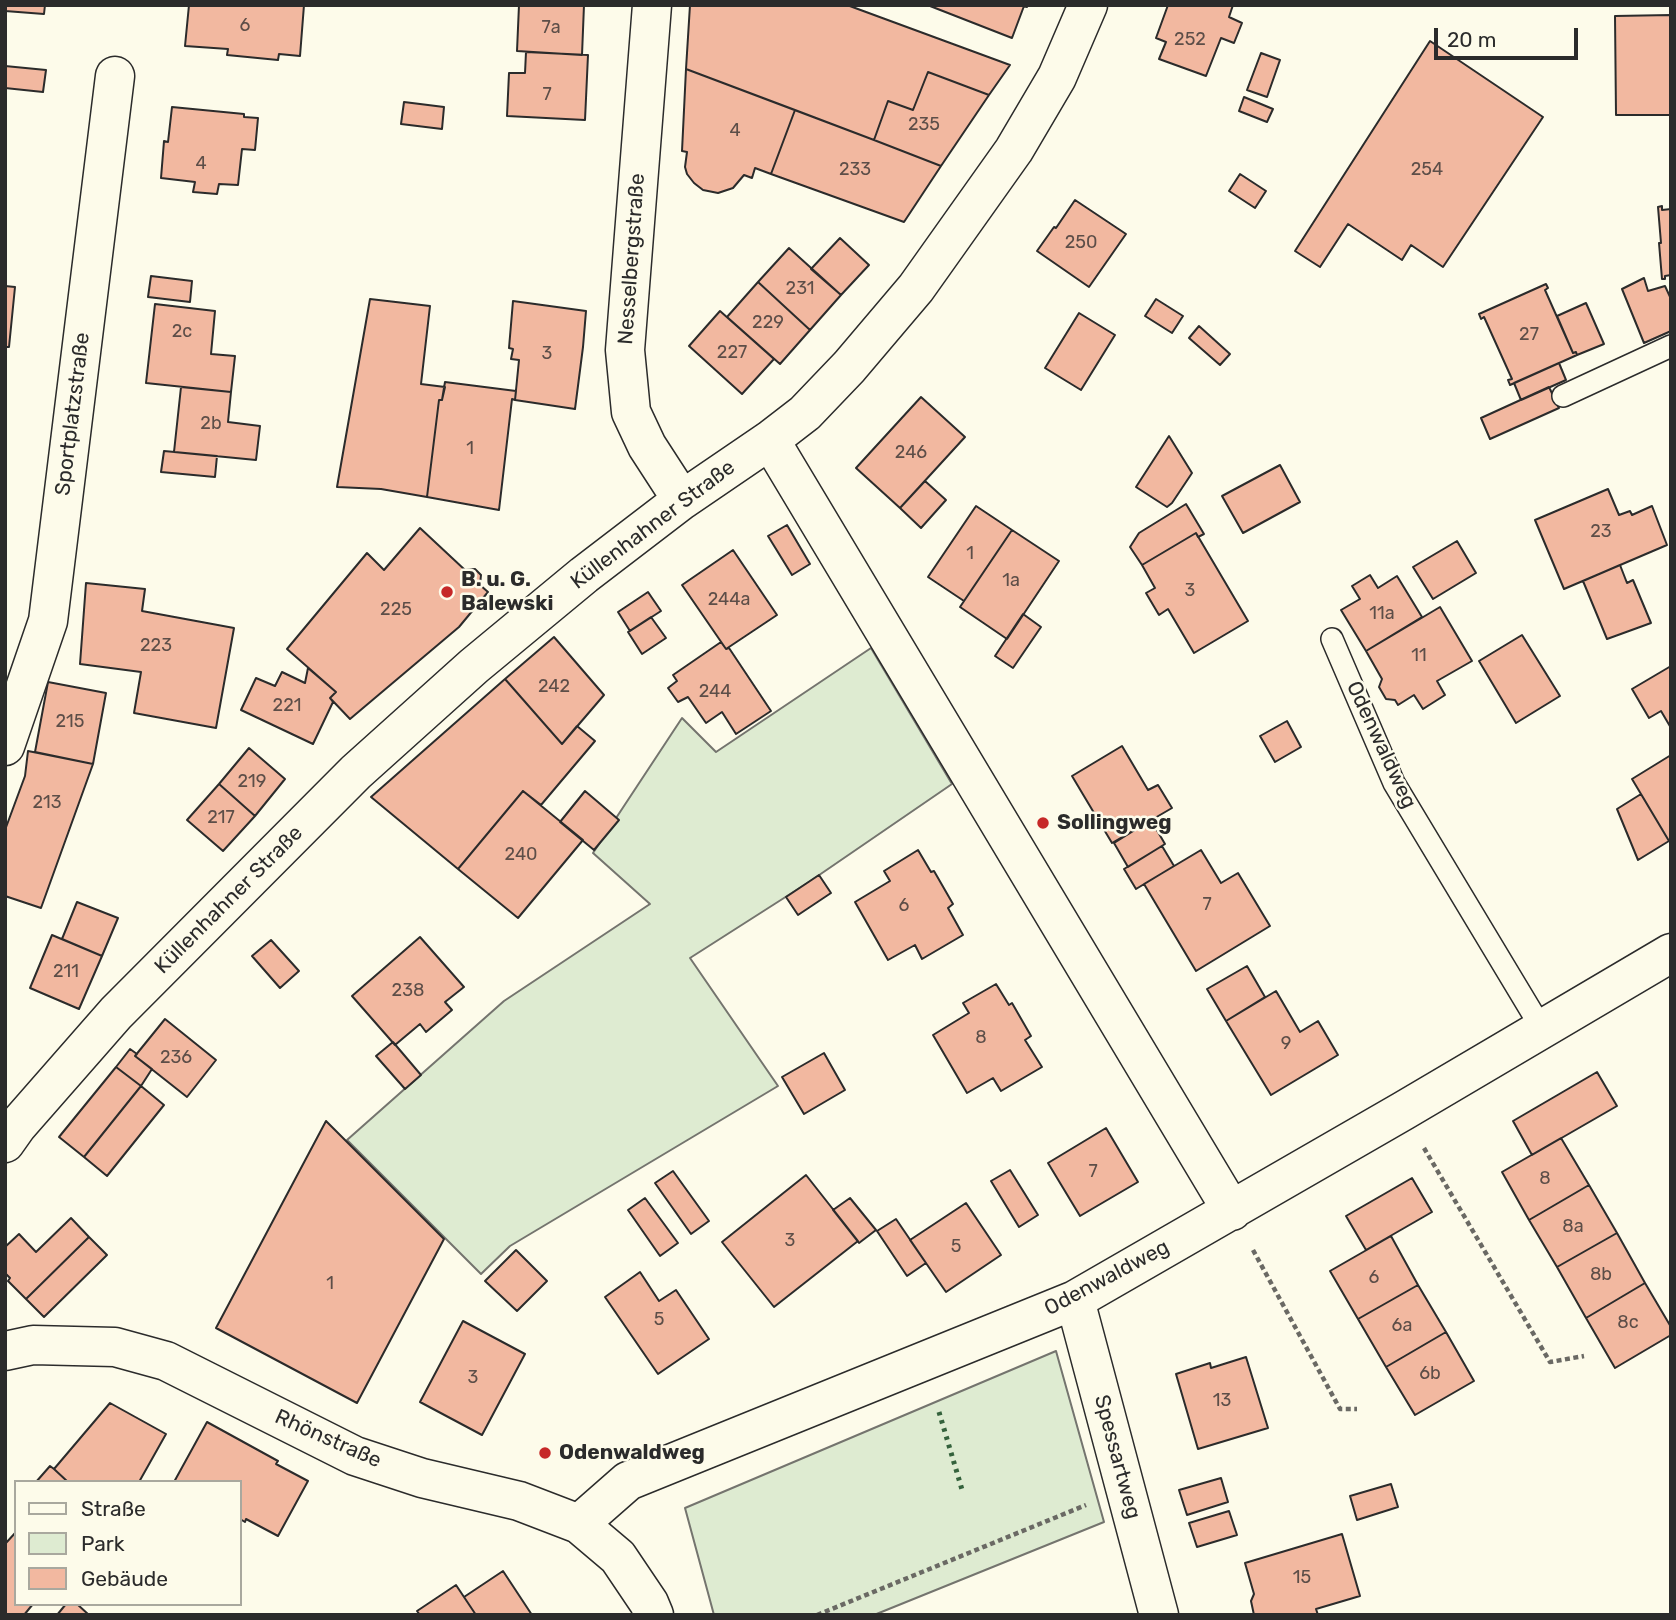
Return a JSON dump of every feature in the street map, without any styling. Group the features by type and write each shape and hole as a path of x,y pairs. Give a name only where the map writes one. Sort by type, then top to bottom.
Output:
{"street":[{"name":"Nesselbergstraße","path":"652,5 625,350 631,412 647,446 682,500"},
{"name":"Küllenhahner Straße","path":"5,1143 116,1013 356,772 474,666 584,575 682,500 805,413 849,367 916,288 1014,150 1057,77 1088,5"},
{"name":"Sportplatzstraße","path":"5,746 48,621 116,76"},
{"path":"770,440 1231,1211"},
{"name":"Odenwaldweg","path":"579,1524 628,1481 1074,1300 1671,953"},
{"name":"Spessartweg","path":"1074,1300 1158,1615"},
{"name":"Rhönstraße","path":"5,1351 33,1345 115,1347 166,1361 355,1456 422,1478 519,1502 579,1524 618,1557 654,1615"}],"lane":[{"path":"1563,396 1671,346"},
{"name":"Odenwaldweg","path":"1332,639 1394,783 1542,1029"}],"path":[{"path":"1403,1111 1550,1362 1584,1356"},
{"path":"1231,1211 1340,1409 1357,1409"},
{"path":"817,1615 1126,1489"}],"green space":[{"path":"871,648 952,784 809,882 690,958 778,1086 510,1246 481,1274 347,1140 504,1001 650,904 593,853 682,718 716,752"},
{"path":"1056,1351 1104,1522 874,1615 714,1615 685,1508"}],"building":[{"path":"5,5 45,5 44,14 5,11"},
{"path":"189,5 304,5 300,56 279,54 278,60 227,55 228,49 185,46"},
{"path":"519,5 584,5 582,55 517,51"},
{"path":"690,5 847,5 1010,65 989,95 928,72 913,110 888,101 874,140 686,69"},
{"path":"1027,5 1024,6 1012,38 930,6"},
{"path":"1168,5 1233,5 1229,17 1242,23 1234,43 1221,38 1206,76 1159,59 1166,42 1156,38"},
{"path":"1671,15 1671,115 1616,115 1615,16"},
{"path":"1430,41 1543,117 1443,267 1411,245 1402,260 1348,224 1320,267 1295,251"},
{"path":"526,52 588,55 585,120 507,116 509,73 525,73"},
{"path":"1261,53 1280,60 1267,97 1247,90"},
{"path":"5,66 46,70 43,92 5,88"},
{"path":"686,69 795,110 771,174 755,168 752,178 744,175 733,188 718,193 703,190 694,183 685,167 687,152 682,151"},
{"path":"928,72 989,95 941,166 874,140 888,101 913,110"},
{"path":"1244,97 1273,109 1267,122 1239,111"},
{"path":"404,102 444,107 442,129 401,124"},
{"path":"172,107 244,114 244,117 258,118 255,150 242,149 238,185 219,184 217,194 193,192 195,182 161,178 164,141 168,142"},
{"path":"795,110 941,166 904,222 771,174"},
{"path":"1240,174 1266,191 1255,208 1229,191"},
{"path":"1075,200 1126,234 1089,287 1037,251"},
{"path":"1662,206 1662,210 1671,209 1671,275 1665,276 1665,279 1662,279 1659,243 1658,207"},
{"path":"840,238 869,265 841,295 811,269"},
{"path":"789,248 841,295 810,330 758,282"},
{"path":"151,276 192,281 190,302 148,297"},
{"path":"1644,278 1648,291 1665,286 1671,299 1671,331 1644,343 1622,289"},
{"path":"758,282 810,330 780,364 727,317"},
{"path":"1546,284 1548,288 1545,290 1573,353 1576,352 1577,355 1510,385 1508,380 1512,379 1484,317 1481,319 1479,314"},
{"path":"5,286 15,287 9,347 5,347"},
{"path":"370,299 430,306 421,384 445,387 442,400 439,400 427,497 381,489 337,487"},
{"path":"1156,299 1183,316 1172,333 1145,316"},
{"path":"513,301 586,311 575,409 515,400 519,360 511,359 513,349 509,348"},
{"path":"1586,303 1604,344 1577,355 1576,352 1573,353 1557,316"},
{"path":"155,304 215,311 211,354 235,356 231,392 146,383"},
{"path":"720,311 774,359 742,394 689,346"},
{"path":"1079,313 1115,335 1081,390 1045,368"},
{"path":"1199,326 1230,354 1220,365 1189,338"},
{"path":"1559,363 1566,380 1521,400 1514,383"},
{"path":"445,382 516,391 515,400 512,399 499,510 427,497 439,400 442,400"},
{"path":"181,387 231,392 228,422 260,426 256,460 174,452"},
{"path":"1549,387 1559,408 1490,439 1481,418"},
{"path":"921,397 965,437 900,508 856,468"},
{"path":"1169,436 1192,473 1167,507 1136,487"},
{"path":"164,451 217,456 215,477 161,472"},
{"path":"1280,465 1300,502 1243,533 1222,496"},
{"path":"925,481 946,500 921,528 900,508"},
{"path":"1608,489 1619,515 1630,511 1632,515 1652,506 1667,545 1564,589 1535,520"},
{"path":"1186,504 1204,534 1198,537 1196,533 1142,565 1130,547 1139,533"},
{"path":"976,506 1012,530 964,601 928,577"},
{"path":"787,525 810,564 792,575 768,536"},
{"path":"420,528 465,570 475,569 481,575 480,585 488,592 459,627 350,719 330,698 336,692 287,649 367,553 384,570"},
{"path":"1012,530 1059,561 1007,639 960,607"},
{"path":"1196,533 1248,621 1194,653 1168,609 1159,615 1146,593 1155,588 1142,565"},
{"path":"1457,541 1476,573 1433,599 1413,567"},
{"path":"733,550 777,615 726,649 682,585"},
{"path":"1620,565 1627,583 1633,580 1651,623 1607,639 1583,581"},
{"path":"1370,575 1378,588 1397,576 1422,617 1366,651 1341,610 1360,599 1352,586"},
{"path":"86,583 145,589 142,611 234,628 216,728 134,713 141,672 80,664"},
{"path":"648,592 661,611 630,631 618,612"},
{"path":"1440,607 1472,661 1437,681 1445,695 1423,709 1414,695 1398,705 1395,700 1386,699 1379,687 1382,679 1366,651"},
{"path":"1023,614 1041,627 1013,668 995,656"},
{"path":"651,617 666,638 642,654 628,632"},
{"path":"1522,635 1560,696 1516,723 1479,661"},
{"path":"554,637 604,695 562,744 505,679"},
{"path":"721,642 726,649 729,648 771,711 736,734 722,712 706,723 688,697 678,702 668,688 677,681 673,675"},
{"path":"1671,666 1671,728 1661,711 1649,718 1632,689"},
{"path":"308,668 336,692 330,698 333,702 313,744 241,710 256,678 275,686 282,672 305,683"},
{"path":"505,679 562,744 577,726 595,741 541,805 523,791 458,869 371,797"},
{"path":"48,682 106,693 93,764 35,752"},
{"path":"1287,721 1301,747 1275,762 1260,736"},
{"path":"1122,746 1148,790 1158,785 1172,808 1112,843 1072,776"},
{"path":"249,748 285,779 255,816 219,784"},
{"path":"28,751 93,764 41,908 5,896 5,830 25,776"},
{"path":"1671,755 1671,840 1669,841 1632,779"},
{"path":"219,784 255,816 223,851 187,820"},
{"path":"523,791 583,840 518,918 458,869"},
{"path":"585,791 619,820 594,850 560,822"},
{"path":"1641,794 1669,841 1638,860 1617,809"},
{"path":"1151,820 1165,844 1128,867 1114,843"},
{"path":"1162,846 1174,866 1136,889 1124,869"},
{"path":"918,850 953,904 948,908 963,935 922,959 915,945 888,960 855,902 890,881 884,871"},
{"path":"1201,850 1221,883 1238,873 1270,926 1196,971 1144,884"},
{"path":"819,875 831,893 798,915 786,897"},
{"path":"77,902 118,918 102,956 62,939"},
{"path":"52,935 102,956 79,1009 30,988"},
{"path":"420,937 464,987 445,1002 452,1010 426,1032 420,1024 395,1045 352,996"},
{"path":"271,940 299,971 280,988 252,956"},
{"path":"1247,966 1265,997 1226,1021 1207,989"},
{"path":"996,984 1009,1005 1012,1003 1031,1036 1025,1040 1042,1067 1001,1091 993,1078 967,1093 933,1035 969,1013 963,1003"},
{"path":"1276,991 1300,1032 1318,1021 1338,1055 1271,1095 1226,1021"},
{"path":"165,1019 216,1060 187,1097 135,1056"},
{"path":"393,1042 421,1075 405,1089 376,1056"},
{"path":"130,1049 152,1069 141,1086 116,1067"},
{"path":"824,1053 845,1090 804,1114 782,1077"},
{"path":"116,1067 141,1086 84,1157 59,1137"},
{"path":"1597,1072 1617,1106 1532,1155 1513,1121"},
{"path":"141,1086 164,1105 107,1176 84,1157"},
{"path":"326,1121 444,1239 357,1403 216,1328"},
{"path":"1106,1128 1138,1182 1080,1216 1048,1163"},
{"path":"1561,1138 1589,1185 1529,1220 1502,1172"},
{"path":"1010,1170 1038,1215 1019,1227 991,1181"},
{"path":"673,1171 709,1221 691,1234 655,1183"},
{"path":"806,1175 858,1241 774,1307 722,1242"},
{"path":"1412,1178 1432,1212 1366,1250 1346,1216"},
{"path":"1589,1185 1617,1233 1557,1267 1529,1220"},
{"path":"645,1198 678,1243 660,1256 628,1210"},
{"path":"850,1198 876,1230 859,1243 833,1210"},
{"path":"966,1203 1001,1255 946,1292 910,1240"},
{"path":"71,1218 89,1237 26,1299 8,1281 10,1278 5,1273 5,1247 19,1234 36,1252"},
{"path":"896,1219 926,1263 907,1276 877,1231"},
{"path":"1617,1233 1645,1283 1586,1318 1557,1267"},
{"path":"1391,1236 1418,1285 1358,1319 1330,1271"},
{"path":"89,1237 107,1255 44,1317 26,1299"},
{"path":"516,1250 547,1281 517,1311 485,1281"},
{"path":"640,1272 659,1301 676,1290 709,1339 658,1374 605,1297"},
{"path":"1645,1283 1671,1327 1671,1335 1615,1368 1586,1318"},
{"path":"1418,1285 1446,1332 1386,1367 1358,1319"},
{"path":"463,1321 525,1354 482,1435 420,1402"},
{"path":"1446,1332 1474,1381 1415,1415 1386,1367"},
{"path":"1246,1357 1268,1428 1198,1449 1176,1374 1210,1363 1211,1368"},
{"path":"110,1403 166,1434 140,1480 66,1480 54,1469"},
{"path":"207,1422 278,1461 276,1464 308,1481 278,1536 246,1519 245,1522 242,1520 242,1480 175,1480"},
{"path":"50,1466 66,1480 38,1480"},
{"path":"1221,1478 1228,1502 1187,1515 1179,1490"},
{"path":"1391,1484 1398,1507 1357,1520 1350,1496"},
{"path":"1229,1511 1237,1535 1197,1547 1189,1523"},
{"path":"14,1534 14,1606 31,1606 24,1615 5,1615 5,1544"},
{"path":"1342,1534 1360,1596 1316,1609 1318,1615 1254,1615 1251,1601 1254,1594 1245,1563"},
{"path":"503,1571 532,1615 476,1615 464,1597"},
{"path":"456,1585 476,1615 420,1615 417,1611"},
{"path":"64,1606 79,1606 89,1615 57,1615"}],"hedge":[{"path":"939,1412 963,1493"}],"place":[{"name":"B. u. G. Balewski","path":"447,592"},
{"name":"Sollingweg","path":"1043,823"},
{"name":"Odenwaldweg","path":"545,1453"}]}
